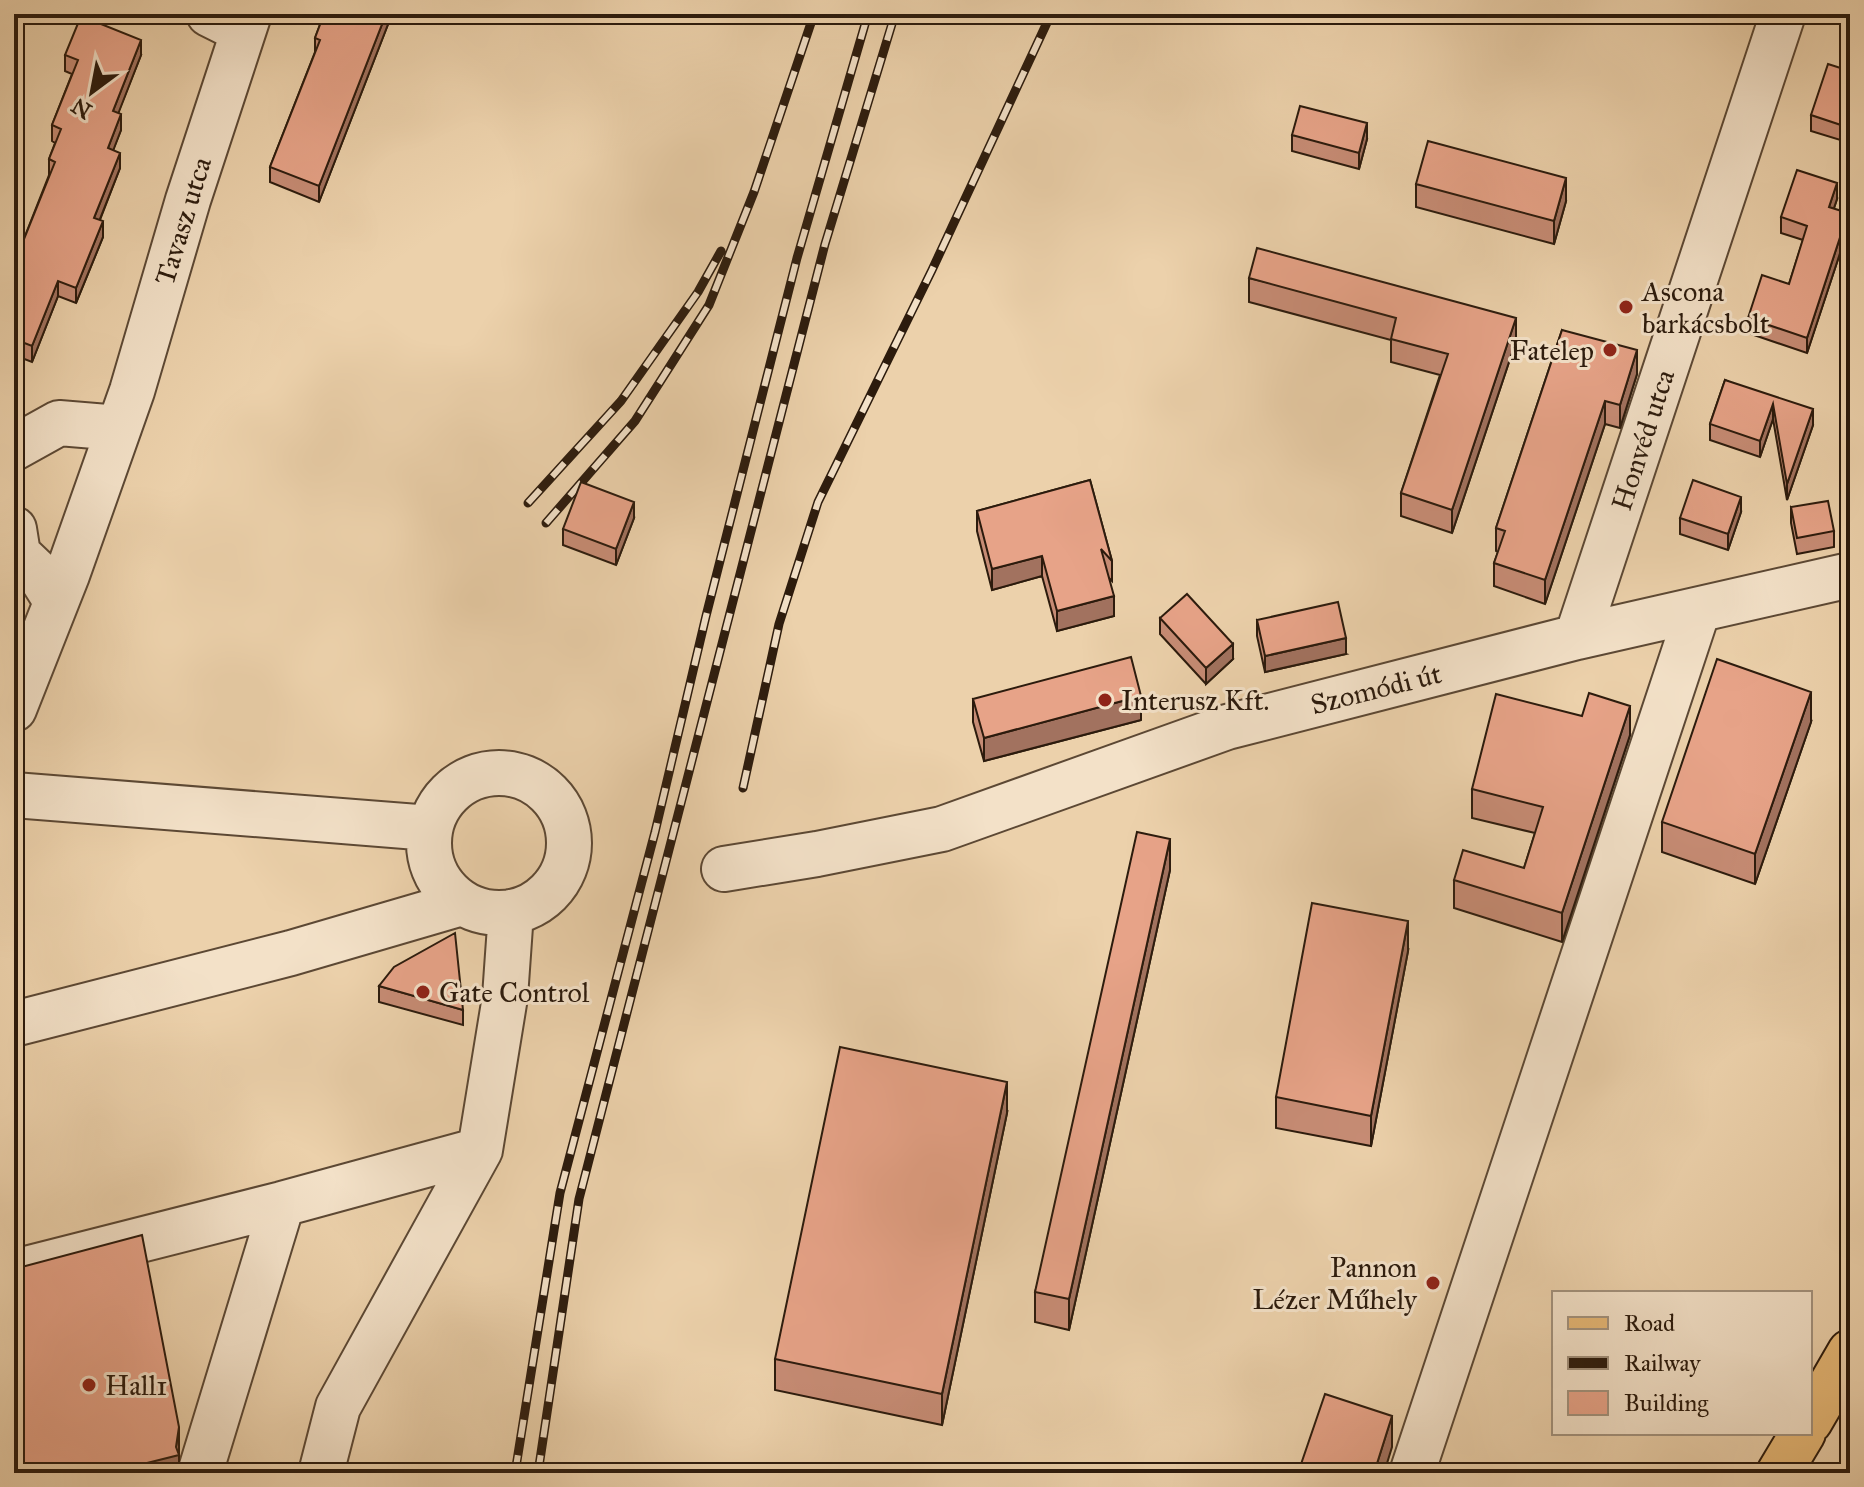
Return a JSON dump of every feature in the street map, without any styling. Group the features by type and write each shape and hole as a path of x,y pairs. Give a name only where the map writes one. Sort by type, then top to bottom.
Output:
{"main road":[{"path":"1812,1418 1850,1352"},
{"path":"1779,1473 1802,1435"}],"street":[{"name":"Honvéd utca","path":"1577,637 1783,14"},
{"name":"Tavasz utca","path":"14,709 54,583 119,428 188,200 235,17"},
{"path":"14,448 59,423 119,428"},
{"path":"14,529 18,554 54,583"},
{"name":"Szomódi út","path":"724,869 942,829 1227,727 1577,637 1850,575"},
{"path":"1412,1473 1698,610"},
{"path":"350,936 397,902 431,846 445,797 470,778 499,772 528,779 547,791 561,808 568,829 569,852 562,873 550,891 532,905 511,912 486,911 462,903 444,886 431,846"},
{"path":"14,795 431,846"},
{"path":"14,1024 350,936 462,903"},
{"path":"321,1473 338,1407 480,1150 505,997 511,912"},
{"path":"14,1272 480,1150"},
{"path":"200,1473 282,1204"}],"building":[{"path":"324,14 386,14 319,186 270,167 320,40 315,38"},
{"path":"81,16 141,40 113,111 121,114 108,148 120,153 94,218 103,221 76,288 58,281 32,346 14,339 14,264 55,162 49,159 61,129 52,125 78,60 65,55"},
{"path":"1828,64 1850,71 1850,128 1811,115"},
{"path":"1300,106 1367,123 1359,153 1292,135"},
{"path":"1428,141 1566,178 1554,221 1416,184"},
{"path":"1797,170 1837,183 1829,207 1848,213 1807,338 1748,318 1762,275 1789,284 1807,226 1781,217"},
{"path":"1257,248 1516,318 1452,510 1401,493 1448,354 1391,339 1396,318 1249,278"},
{"path":"1562,330 1637,350 1620,405 1605,401 1545,580 1494,563 1505,531 1496,528"},
{"path":"1725,380 1813,409 1787,484 1773,404 1760,441 1710,424"},
{"path":"1090,480 1112,561 1101,549 1114,596 1057,611 1042,556 992,569 977,511"},
{"path":"1693,480 1741,497 1728,534 1680,518"},
{"path":"581,482 634,502 616,549 563,529"},
{"path":"1828,501 1834,531 1797,538 1791,507"},
{"path":"1187,594 1233,644 1206,668 1160,618"},
{"path":"1338,602 1346,638 1265,656 1257,620"},
{"path":"1131,657 1141,696 984,738 973,699"},
{"path":"1717,659 1811,692 1755,854 1662,822"},
{"path":"1589,693 1630,706 1562,913 1454,880 1463,850 1524,868 1543,807 1472,789 1496,694 1582,716"},
{"path":"1137,832 1170,839 1069,1299 1035,1292"},
{"path":"1312,903 1408,921 1371,1116 1276,1097"},
{"name":"Gate Control","path":"455,933 463,1010 379,986 394,967"},
{"path":"840,1047 1007,1082 942,1394 775,1359"},
{"name":"Hall1","path":"142,1235 179,1427 176,1447 179,1455 107,1473 14,1473 14,1269"},
{"path":"1325,1394 1392,1416 1374,1473 1298,1473"}],"railway":[{"path":"546,523 635,421 709,305 754,192 814,14"},
{"path":"515,1473 560,1193 655,832 797,258 868,14"},
{"path":"538,1473 579,1199 825,244 895,14"},
{"path":"743,788 779,624 818,502 932,270 1051,14"},
{"path":"528,503 621,401 698,292 721,251"}],"place":[{"name":"Ascona barkácsbolt","path":"1626,307"},
{"name":"Fatelep","path":"1610,350"},
{"name":"Interusz Kft.","path":"1105,700"},
{"name":"Gate Control","path":"423,992"},
{"name":"Pannon Lézer Műhely","path":"1433,1283"},
{"name":"Hall1","path":"89,1385"}]}
